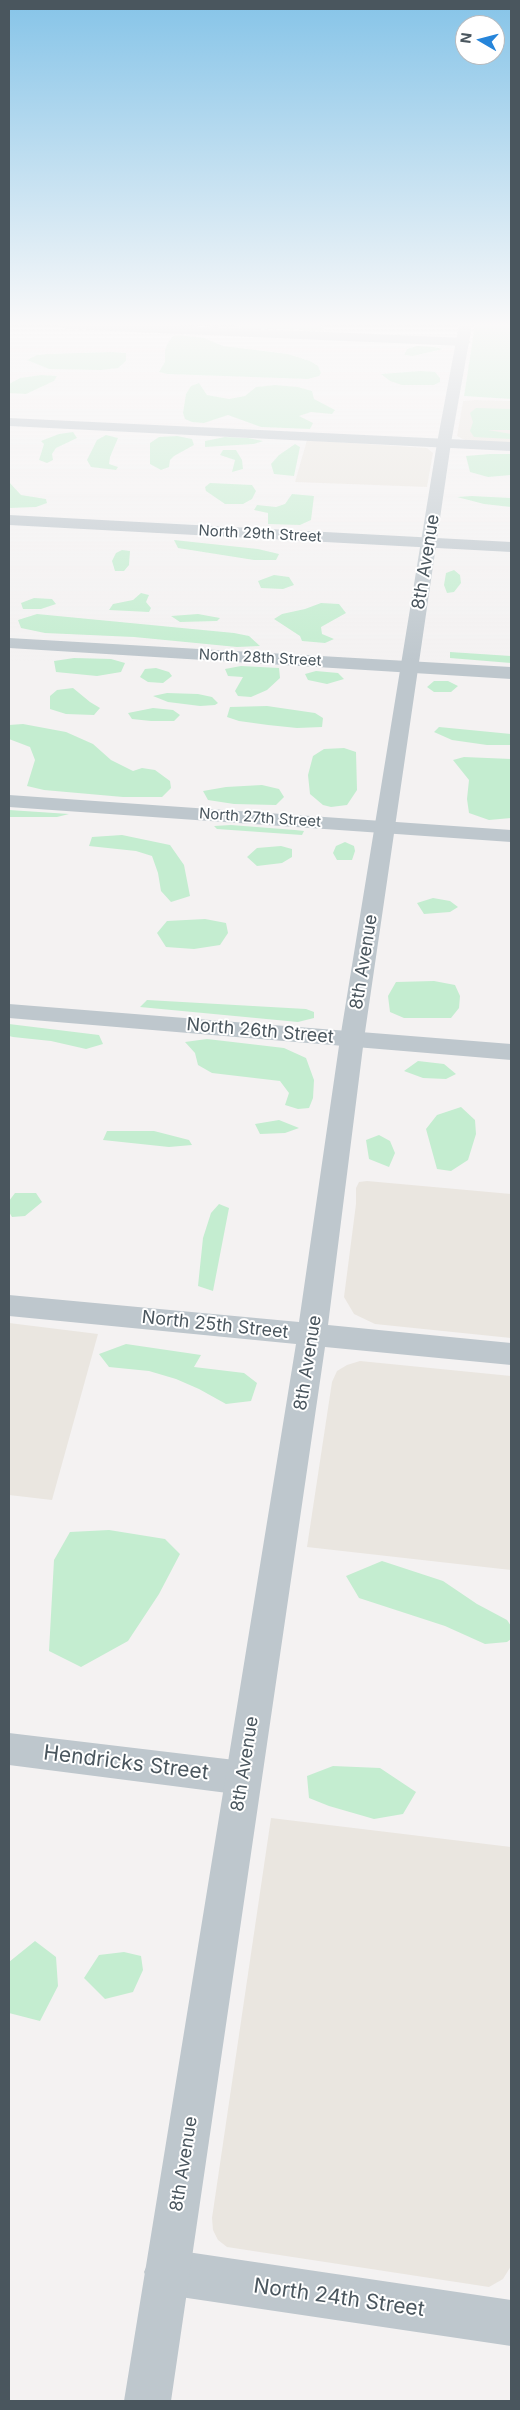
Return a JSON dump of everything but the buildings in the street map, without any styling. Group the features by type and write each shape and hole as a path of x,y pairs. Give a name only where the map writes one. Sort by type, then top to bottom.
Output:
{"street":[{"path":"315,437 511,447"},
{"name":"8th Avenue","path":"147,2401 312,1334 352,1039 445,437"},
{"name":"North 29th Street","path":"9,520 511,547"},
{"name":"North 28th Street","path":"9,643 511,673"},
{"name":"North 27th Street","path":"9,801 511,836"},
{"name":"North 26th Street","path":"9,1011 511,1052"},
{"name":"North 25th Street","path":"9,1305 511,1354"},
{"name":"Hendricks Street","path":"9,1749 243,1778"},
{"name":"North 24th Street","path":"167,2272 511,2323"}],"shaded area":[{"path":"460,437 511,437 511,443 467,441"},
{"path":"307,440 427,448 433,453 427,487 295,482"},
{"path":"367,1181 511,1194 511,1338 375,1324 354,1314 344,1297 356,1204 356,1188 359,1182"},
{"path":"9,1323 98,1334 52,1500 9,1495"},
{"path":"360,1361 511,1376 511,1570 307,1547 332,1382 337,1371 347,1365"},
{"path":"271,1818 511,1847 511,2266 503,2279 489,2287 227,2247 218,2240 213,2230 212,2218"}],"green space":[{"path":"50,437 77,438 56,448 52,454 53,460 47,463 39,460 44,444 41,441"},
{"path":"102,437 118,438 109,464 118,467 116,470 91,467 87,460 97,440"},
{"path":"158,437 184,437 192,439 194,445 174,456 170,460 169,467 161,470 150,464 150,443"},
{"path":"236,437 263,441 254,444 205,447 205,441"},
{"path":"483,437 511,437 511,439"},
{"path":"295,444 300,447 294,476 274,474 271,464 279,455"},
{"path":"223,450 236,450 242,460 243,469 232,472 235,460 220,455"},
{"path":"511,454 511,475 488,477 470,472 466,456"},
{"path":"9,482 21,495 46,499 47,503 36,507 9,508"},
{"path":"210,483 252,485 256,491 252,499 243,504 225,504 206,491 205,487"},
{"path":"292,494 314,496 311,520 300,525 268,524 268,513 254,510 257,505 276,507 285,504"},
{"path":"457,497 511,498 511,507 484,504"},
{"path":"174,540 258,549 279,554 276,560 254,560 178,548"},
{"path":"122,550 130,551 129,565 124,571 115,571 112,561 116,553"},
{"path":"454,570 460,575 461,583 454,592 447,593 444,585 446,573"},
{"path":"274,575 289,577 294,585 283,589 261,588 258,581"},
{"path":"141,593 149,595 146,602 151,608 149,612 109,610 113,604 133,600"},
{"path":"34,598 52,599 56,604 41,609 23,609 21,603"},
{"path":"321,603 339,604 346,613 321,627 322,634 334,639 325,643 302,641 300,636 274,619 282,614"},
{"path":"37,614 234,633 249,636 260,646 237,647 134,637 45,633 21,628 18,620"},
{"path":"198,614 220,618 217,621 180,622 171,616"},
{"path":"450,652 511,656 511,663 450,658"},
{"path":"74,658 111,659 125,663 121,672 97,676 56,672 54,661"},
{"path":"241,666 279,668 280,678 267,690 251,697 238,696 235,691 243,677 228,676 225,669"},
{"path":"156,668 169,672 172,676 163,683 148,682 140,677 145,669"},
{"path":"316,671 338,673 344,679 327,684 308,680 305,674"},
{"path":"434,681 448,681 458,686 451,692 434,692 427,687"},
{"path":"73,688 100,708 94,715 66,714 50,709 50,696 57,690"},
{"path":"167,693 198,694 212,697 218,703 200,706 168,702 153,696"},
{"path":"267,706 315,713 323,718 322,727 297,728 268,725 239,721 227,717 230,707"},
{"path":"153,708 173,710 180,715 174,721 151,721 132,719 128,713"},
{"path":"23,724 66,732 93,744 111,760 133,771 142,768 155,770 170,781 171,788 162,797 123,797 44,790 27,786 35,760 30,747 9,739 9,725"},
{"path":"439,727 511,734 511,745 487,745 452,740 434,732"},
{"path":"344,748 356,752 357,790 347,805 331,807 323,805 310,794 308,775 313,756 324,749"},
{"path":"464,757 511,759 511,818 489,820 469,813 467,799 469,780 453,760"},
{"path":"262,785 279,789 284,797 276,805 234,804 208,800 203,791 226,787"},
{"path":"9,810 69,814 57,817 9,817"},
{"path":"231,825 304,831 302,835 217,829 214,826"},
{"path":"122,835 170,845 184,865 190,896 171,902 161,891 158,873 152,856 136,851 89,846 92,837"},
{"path":"345,842 354,846 355,851 352,860 337,860 333,853 336,846"},
{"path":"281,846 292,849 292,857 282,863 257,866 247,857 257,848"},
{"path":"433,898 450,901 458,907 450,912 424,914 417,903"},
{"path":"205,919 226,923 228,933 220,945 194,949 166,947 157,933 167,921"},
{"path":"434,981 455,985 460,996 459,1008 451,1018 404,1018 390,1012 388,996 396,982"},
{"path":"147,1000 306,1009 314,1012 314,1018 298,1022 140,1007"},
{"path":"9,1024 99,1035 103,1044 86,1049 51,1041 13,1037 9,1036"},
{"path":"207,1039 284,1048 306,1058 314,1080 313,1098 309,1108 298,1109 285,1105 289,1093 280,1081 212,1073 198,1065 195,1053 185,1042"},
{"path":"418,1061 444,1064 456,1074 446,1079 423,1078 404,1071"},
{"path":"461,1107 475,1120 476,1134 468,1160 451,1171 437,1169 426,1129 437,1115"},
{"path":"279,1120 299,1128 285,1133 260,1134 255,1124"},
{"path":"107,1131 154,1131 189,1140 192,1145 169,1147 103,1140"},
{"path":"379,1135 390,1141 395,1153 389,1167 369,1159 366,1140"},
{"path":"15,1193 36,1193 42,1202 25,1216 12,1217 9,1212 9,1201"},
{"path":"219,1204 229,1208 213,1291 198,1286 203,1238 211,1213"},
{"path":"126,1344 201,1355 194,1367 244,1373 257,1383 251,1401 226,1404 176,1379 149,1371 109,1367 99,1354"},
{"path":"109,1530 165,1539 180,1554 159,1594 128,1641 81,1667 49,1651 54,1560 70,1532"},
{"path":"382,1561 443,1581 477,1604 507,1620 511,1626 511,1639 507,1642 485,1644 445,1626 359,1598 346,1576"},
{"path":"333,1766 380,1768 416,1792 403,1814 374,1819 309,1798 307,1776"},
{"path":"35,1941 56,1957 58,1986 40,2021 9,2013 9,1962"},
{"path":"124,1952 141,1956 143,1970 133,1992 105,1999 84,1978 99,1955"}]}
